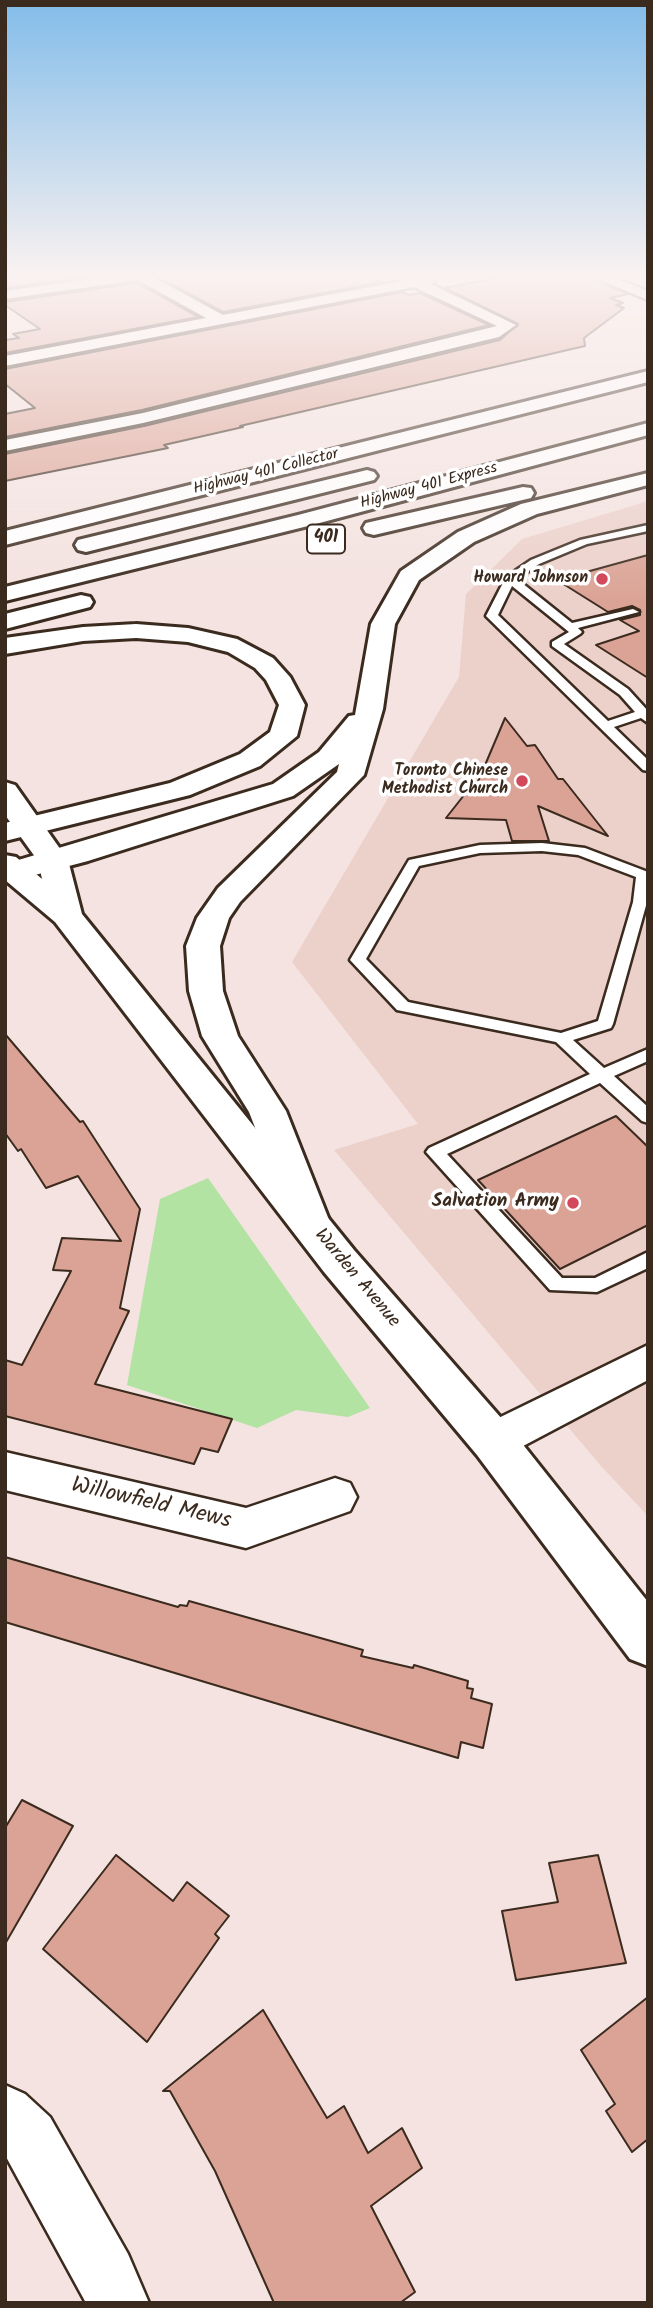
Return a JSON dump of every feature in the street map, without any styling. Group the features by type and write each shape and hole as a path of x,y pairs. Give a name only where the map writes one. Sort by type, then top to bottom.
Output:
{"main road":[{"name":"Highway 401 Collector","path":"5,538 614,385"},
{"name":"Highway 401 Express","path":"5,594 304,520 648,429"},
{"path":"304,520 648,444"},
{"name":"401","path":"349,533 648,463"},
{"path":"5,528 122,500 295,466"},
{"name":"Highway 401 Express","path":"69,549 383,472"},
{"path":"311,1225 267,1111 220,1036 206,991 203,946 213,918 229,895 350,775 370,709 383,624 409,576 466,537 529,509 648,479"},
{"path":"5,622 98,598"},
{"path":"5,646 82,634 136,631 188,635 237,648 264,663 277,677 292,705 282,736 250,760 180,789 16,829"},
{"path":"8,868 53,860 283,790 329,758 370,709"},
{"name":"Warden Avenue","path":"5,791 16,829 53,860 66,915"},
{"name":"Warden Avenue","path":"8,868 66,915 311,1225 493,1441 648,1642"}],"street":[{"path":"5,446 143,418 281,385"},
{"path":"493,1441 648,1361"},
{"name":"Willowfield Mews","path":"5,1471 246,1528 335,1497"},
{"path":"5,2114 29,2138 106,2276 118,2303"}],"lane":[{"path":"648,528 584,542 535,562 510,579 492,616 648,767"},
{"path":"510,579 576,632 557,644 527,650"},
{"path":"570,627 633,612"},
{"path":"557,644 624,692 645,716 605,726"},
{"path":"561,1038 605,1024 640,902 643,875 580,851 542,847 480,849 414,863 358,960 403,1006 561,1038 648,1117"},
{"path":"648,1054 600,1073 435,1152 557,1286 597,1285 648,1259"}],"shaded area":[{"path":"648,501 648,1516 601,1466 334,1150 418,1124 292,962 459,677 466,594 522,539"}],"green space":[{"path":"208,1178 370,1408 348,1417 296,1410 257,1428 127,1385 160,1199"}],"building":[{"path":"6,385 245,385 142,410 5,437 5,414 35,408"},
{"path":"315,385 418,385 164,445 168,448 5,481 5,454 144,426"},
{"path":"648,555 648,678 596,645 639,631 620,620 640,615 640,610 632,606 608,612 557,580"},
{"name":"Toronto Chinese Methodist Church","path":"505,718 527,746 535,745 558,779 563,779 608,836 538,806 549,841 512,841 506,820 446,818 472,785 477,784"},
{"path":"5,1034 80,1122 83,1121 140,1209 120,1308 129,1311 95,1384 232,1419 218,1452 201,1448 194,1464 5,1416 5,1360 22,1365 71,1271 53,1270 62,1238 121,1241 78,1176 46,1188 21,1149 18,1151 5,1133"},
{"name":"Salvation Army","path":"616,1116 648,1147 648,1225 560,1269 478,1180"},
{"path":"5,1557 178,1607 187,1606 189,1601 363,1650 361,1656 413,1668 414,1665 468,1681 467,1688 473,1689 471,1698 492,1704 483,1748 461,1742 458,1758 5,1622"},
{"path":"22,1800 73,1826 5,1944 5,1828"},
{"path":"116,1855 173,1901 187,1882 229,1916 215,1934 219,1938 147,2042 43,1949"},
{"path":"598,1855 626,1963 516,1980 502,1911 558,1902 549,1863"},
{"path":"648,1997 648,2139 632,2152 606,2111 615,2104 581,2050"},
{"path":"263,2010 327,2118 344,2106 368,2153 402,2128 422,2168 371,2206 415,2292 400,2303 274,2303 215,2171 170,2091 163,2091"}],"place":[{"name":"Howard Johnson","path":"602,579"},
{"name":"Toronto Chinese Methodist Church","path":"522,781"},
{"name":"Salvation Army","path":"573,1203"}]}
